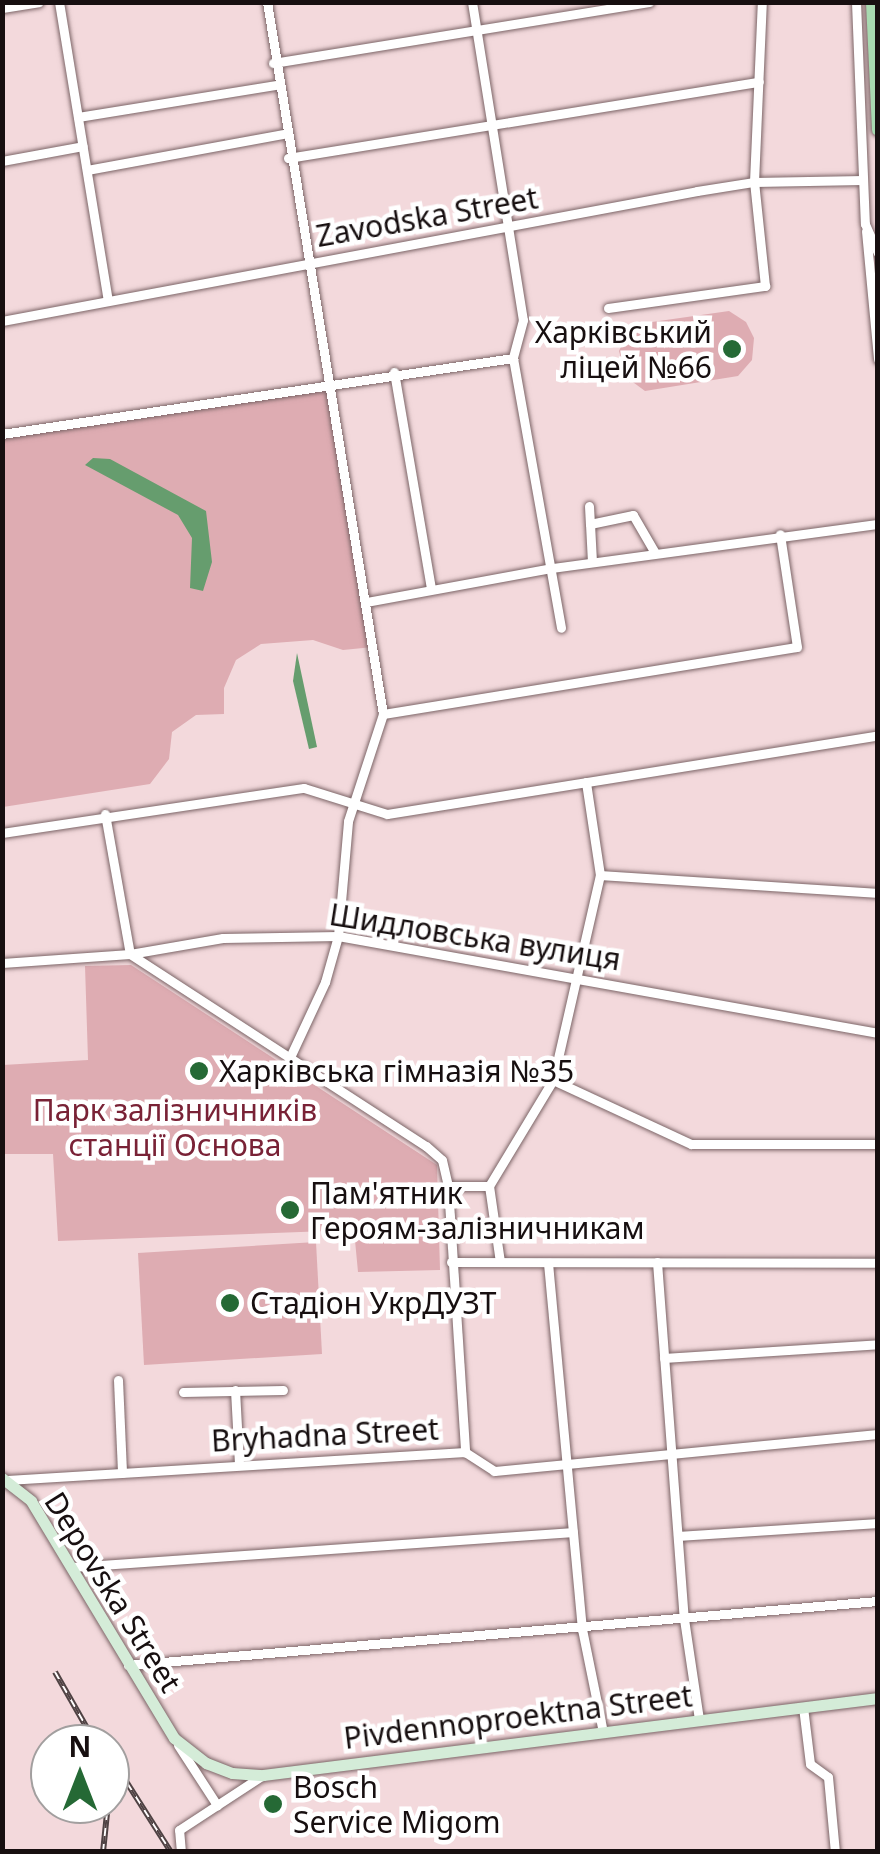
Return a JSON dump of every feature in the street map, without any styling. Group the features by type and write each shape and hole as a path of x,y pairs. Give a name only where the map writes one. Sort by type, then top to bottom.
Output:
{"main road":[{"path":"872,2 878,130"},
{"name":"Depovska Street","path":"5,1479 32,1502 174,1738"},
{"name":"Pivdennoproektna Street","path":"174,1738 206,1763 262,1775 878,1698"}],"street":[{"path":"2,8 38,2"},
{"path":"59,2 108,300"},
{"path":"266,2 284,134 312,264 383,714 355,803 338,936 325,982 291,1055"},
{"path":"472,2 523,320 513,358 562,628"},
{"path":"273,63 649,2"},
{"path":"608,308 764,286 754,182 762,2"},
{"path":"856,2 865,224 878,359"},
{"path":"288,158 492,129 760,82"},
{"path":"78,117 276,84"},
{"path":"87,170 284,134"},
{"path":"2,161 83,146"},
{"name":"Zavodska Street","path":"2,321 754,182 863,180"},
{"path":"865,224 878,253"},
{"path":"2,434 394,372 513,358"},
{"path":"394,372 431,589"},
{"path":"589,506 592,562"},
{"path":"590,524 634,515 655,553"},
{"path":"366,602 552,568 780,534 878,524"},
{"path":"383,714 797,647 780,534"},
{"path":"2,834 105,814 304,788 387,814 878,735"},
{"path":"500,1262 489,1186 553,1080 580,976 600,875 586,782"},
{"path":"105,814 130,954 291,1055 442,1160 448,1186 465,1452"},
{"path":"600,875 878,893"},
{"name":"Шидловська вулиця","path":"2,963 130,954 223,938 338,936 580,976 878,1033"},
{"path":"553,1080 691,1144 878,1144"},
{"path":"448,1186 489,1186"},
{"path":"451,1262 878,1263"},
{"path":"657,1262 684,1620 699,1720"},
{"path":"548,1263 582,1629 603,1732"},
{"path":"664,1358 878,1344"},
{"path":"118,1380 122,1473"},
{"path":"234,1390 239,1465"},
{"path":"184,1392 284,1390"},
{"name":"Bryhadna Street","path":"5,1479 465,1452 494,1472 566,1460 878,1434"},
{"path":"678,1536 878,1523"},
{"path":"73,1567 573,1532"},
{"path":"128,1665 878,1601"},
{"path":"803,1707 810,1764 828,1777 834,1852"},
{"path":"174,1738 218,1804"},
{"path":"181,1852 180,1830 262,1775"}],"green space":[{"path":"729,311 746,322 754,338 752,360 738,376 645,391 626,377 619,351 631,325"},
{"path":"330,383 373,647 343,650 313,640 261,644 236,660 224,688 224,714 196,715 172,732 169,759 150,784 3,807 3,434"},
{"name":"Парк залізничників станції Основа","path":"131,965 437,1165 440,1270 358,1272 354,1230 58,1241 53,1154 3,1154 3,1065 88,1060 85,966"},
{"name":"Стадіон УкрДУЗТ","path":"316,1242 322,1354 144,1365 138,1253"}],"shaded area":[{"path":"93,458 110,459 206,511 212,562 203,591 190,588 192,538 178,515 85,465"},
{"path":"297,653 317,747 309,749 293,681"}],"railway":[{"path":"55,1672 85,1724"},
{"path":"130,1787 171,1852"},
{"path":"103,1852 106,1824"}],"place":[{"name":"Харківський ліцей №66","path":"732,349"},
{"name":"Харківська гімназія №35","path":"199,1071"},
{"name":"Пам'ятник Героям-залізничникам","path":"290,1210"},
{"name":"Стадіон УкрДУЗТ","path":"230,1303"},
{"name":"Bosch Service Migom","path":"273,1804"}]}
